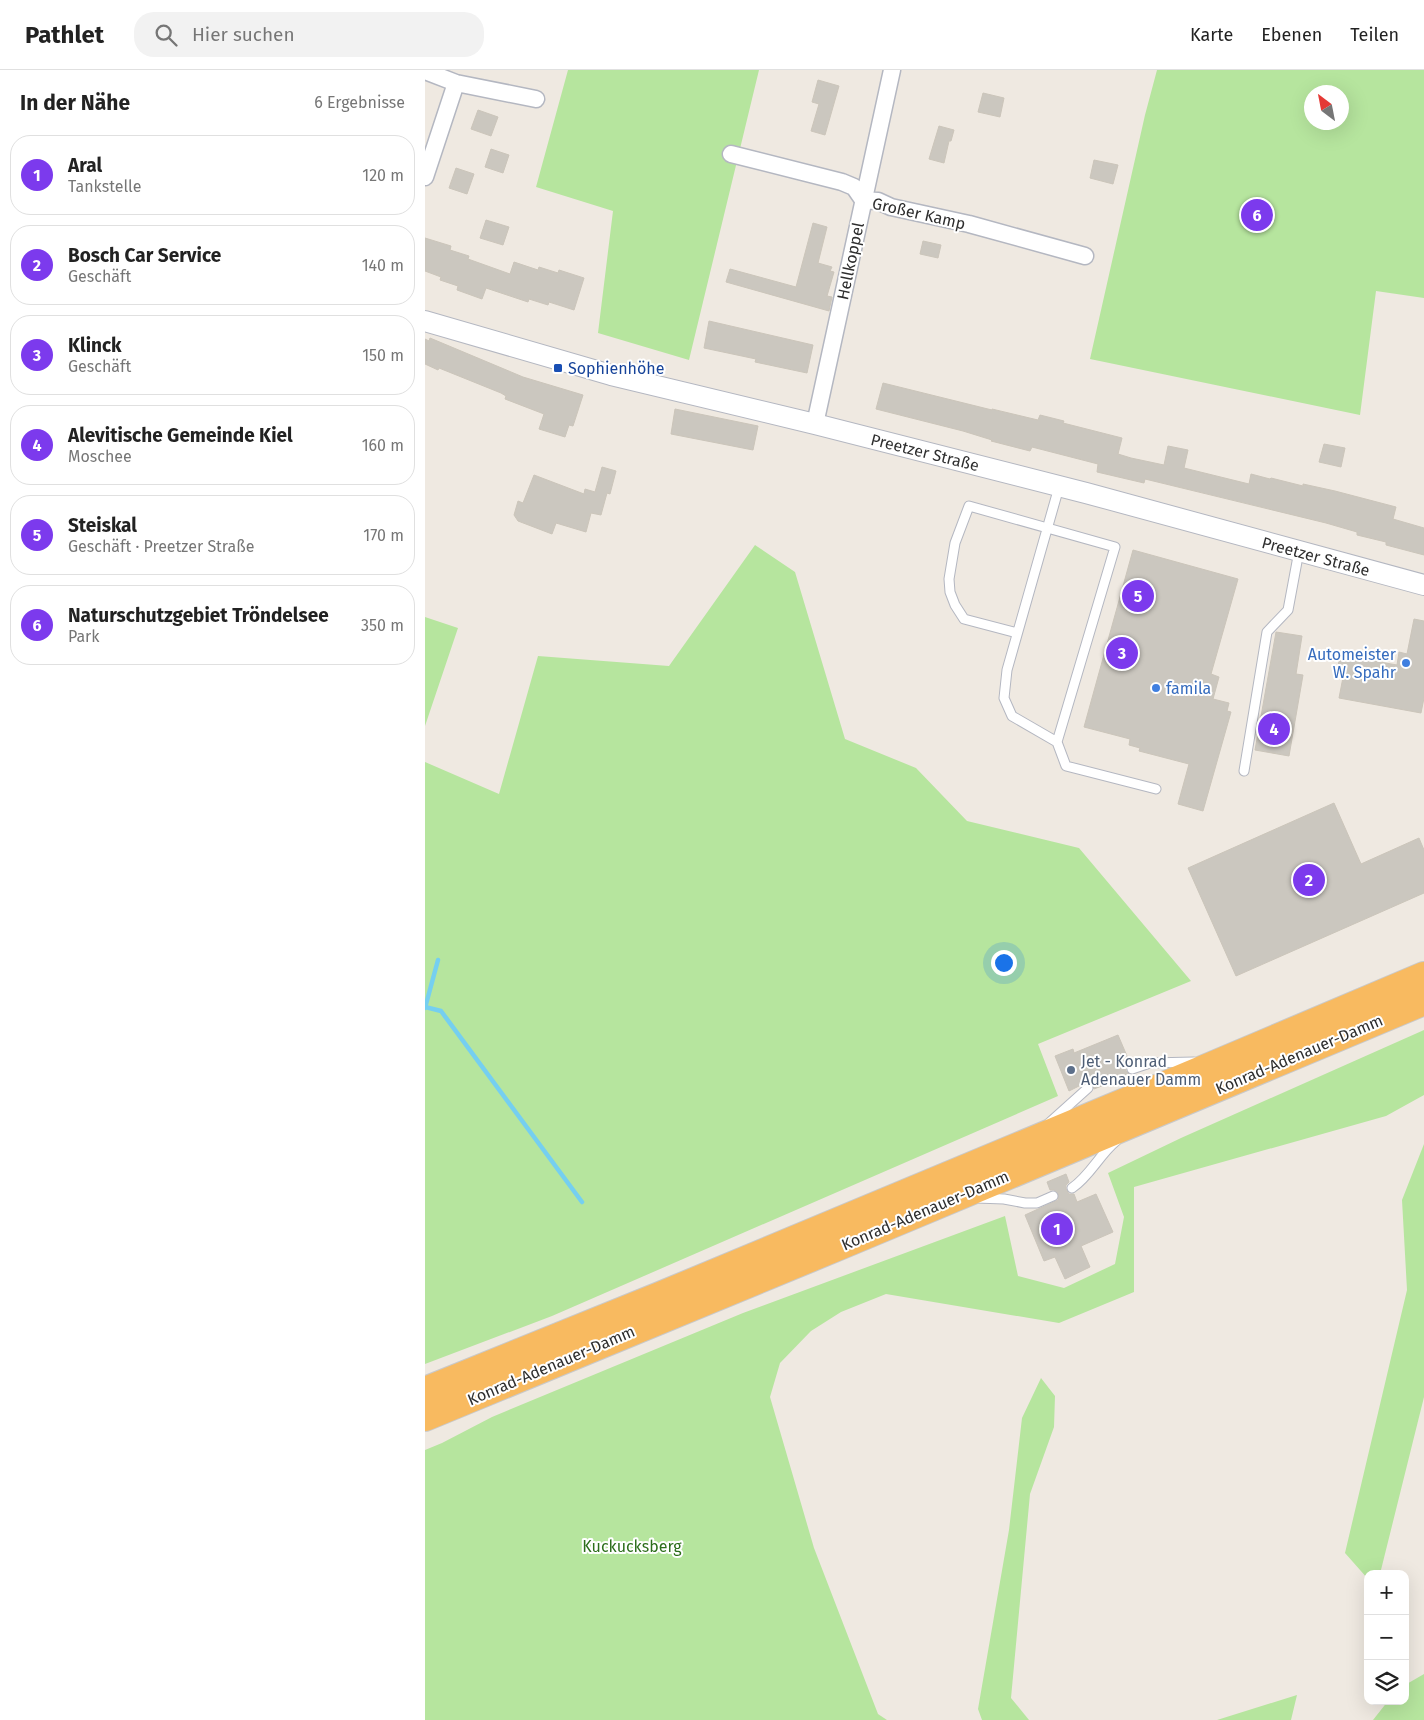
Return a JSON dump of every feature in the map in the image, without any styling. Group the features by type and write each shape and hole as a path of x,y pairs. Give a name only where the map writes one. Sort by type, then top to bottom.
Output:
{"highway":[{"name":"Konrad-Adenauer-Damm","path":"425,1391 1021,1146 1424,976"},
{"name":"Konrad-Adenauer-Damm","path":"425,1417 1424,1001"}],"street":[{"name":"Hellkoppel","path":"815,424 892,70"},
{"path":"425,71 456,83 536,99"},
{"path":"425,177 456,83"},
{"name":"Großer Kamp","path":"731,154 842,182 854,187 863,200 878,201 891,207 969,224 1085,256"},
{"name":"Preetzer Straße","path":"425,320 611,375 815,424 1059,487 1424,585"}],"lane":[{"path":"1057,742 1013,716 1003,698 1007,670 1059,487"},
{"path":"1017,634 964,619 955,606 950,592 949,579 955,543 969,506 1115,547 1057,742 1066,766 1156,789"},
{"path":"1244,771 1267,632 1289,610 1299,551"},
{"path":"1132,1069 1150,1063 1197,1062 1214,1065"},
{"path":"1021,1146 1088,1088"},
{"path":"1072,1188 1081,1182 1106,1149 1140,1120"},
{"path":"948,1200 1004,1199 1037,1203 1053,1196"}],"green space":[{"path":"568,70 759,70 689,360 598,333 613,211 536,187"},
{"path":"1157,70 1424,70 1424,298 1376,291 1360,415 1090,359 1145,115"},
{"path":"755,545 795,572 845,739 916,768 967,821 1079,848 1191,981 1038,1044 1058,1096 552,1316 425,1364 425,762 499,794 538,656 669,666"},
{"path":"425,617 458,628 425,726"},
{"name":"Kuckucksberg","path":"1424,1030 1424,1095 1386,1116 1134,1187 1134,1292 1059,1323 886,1294 841,1312 811,1331 780,1363 770,1397 814,1548 878,1714 887,1720 425,1720 425,1450 492,1417 743,1313 1005,1216 1018,1276 1064,1288 1115,1264 1124,1217 1108,1173 1181,1138"},
{"path":"1424,1144 1424,1397 1381,1570 1364,1570 1364,1574 1345,1553 1407,1290 1402,1200"},
{"path":"1041,1378 1055,1396 1054,1427 1030,1494 1011,1698 1029,1720 982,1720 978,1709 1009,1530 1022,1418"},
{"path":"1424,1674 1424,1720 1373,1720 1385,1705 1409,1705 1409,1683"},
{"path":"1297,1695 1291,1720 1217,1720"}],"building":[{"path":"818,80 839,86 825,135 811,131 819,104 812,102"},
{"path":"983,93 1004,98 1000,117 978,112"},
{"path":"478,110 498,117 491,136 471,129"},
{"path":"939,126 954,130 951,141 949,141 944,163 929,159"},
{"path":"491,149 509,155 503,173 485,167"},
{"path":"1094,160 1118,165 1113,184 1090,178"},
{"path":"456,168 474,174 467,194 449,188"},
{"path":"486,220 509,227 503,245 480,238"},
{"path":"813,223 827,227 818,263 832,267 830,271 834,272 827,296 832,297 829,311 726,282 730,269 796,287"},
{"path":"425,238 451,246 450,250 469,256 468,259 510,274 514,262 538,270 539,267 558,273 559,270 584,278 574,310 549,302 548,305 529,299 528,302 486,288 482,299 457,290 458,286 440,280 441,277 425,271"},
{"path":"923,241 941,245 938,258 920,254"},
{"path":"709,321 813,345 807,373 755,362 756,359 704,348"},
{"path":"430,338 523,377 583,395 573,426 569,425 565,437 539,429 544,414 505,399 506,396 501,393 425,364 425,339 429,341"},
{"path":"883,383 1038,420 1040,415 1122,438 1118,454 1131,458 1164,465 1168,446 1188,450 1184,468 1249,484 1251,474 1335,491 1396,507 1393,519 1424,528 1424,555 1386,545 1386,542 1357,535 1357,532 1326,523 1145,479 1144,483 1097,472 1098,464 1032,447 1030,451 991,441 963,431 876,409"},
{"path":"675,409 758,426 753,450 671,434"},
{"path":"1324,444 1345,448 1341,467 1319,462"},
{"path":"602,467 616,471 610,494 607,493 601,515 591,513 586,532 556,523 552,534 518,521 514,515 518,501 523,503 534,475 584,494 585,489 595,492"},
{"name":"famila","path":"1133,550 1238,579 1211,674 1219,677 1213,699 1229,703 1227,711 1231,712 1203,811 1178,804 1189,764 1139,751 1140,748 1129,745 1130,739 1084,727"},
{"path":"1414,619 1424,621 1424,698 1421,713 1339,698 1345,667 1338,666 1340,655 1397,665 1399,652 1407,654"},
{"path":"1276,632 1302,636 1296,674 1303,675 1289,756 1255,750"},
{"path":"1334,803 1361,864 1419,838 1424,850 1424,893 1236,976 1188,868"},
{"path":"1118,1035 1130,1063 1126,1071 1130,1075 1094,1089 1092,1084 1087,1082 1069,1091 1055,1056 1073,1049 1074,1053"},
{"path":"1066,1174 1069,1182 1066,1185 1066,1189 1069,1194 1074,1194 1077,1202 1096,1194 1113,1232 1081,1246 1090,1267 1065,1279 1055,1257 1044,1261 1025,1215 1058,1200 1058,1193 1050,1190 1047,1182"}],"waterway":[{"path":"425,1008 438,960"},
{"path":"425,1007 441,1011 582,1202"}],"place":[{"name":"Naturschutzgebiet Tröndelsee","path":"1257,215"},
{"name":"Sophienhöhe","path":"558,368"},
{"name":"Steiskal","path":"1138,596"},
{"name":"Klinck","path":"1122,653"},
{"name":"Automeister W. Spahr","path":"1406,663"},
{"name":"famila","path":"1156,688"},
{"name":"Alevitische Gemeinde Kiel","path":"1274,729"},
{"name":"Bosch Car Service","path":"1309,880"},
{"name":"Jet - Konrad Adenauer Damm","path":"1071,1070"},
{"name":"Aral","path":"1057,1229"}]}
